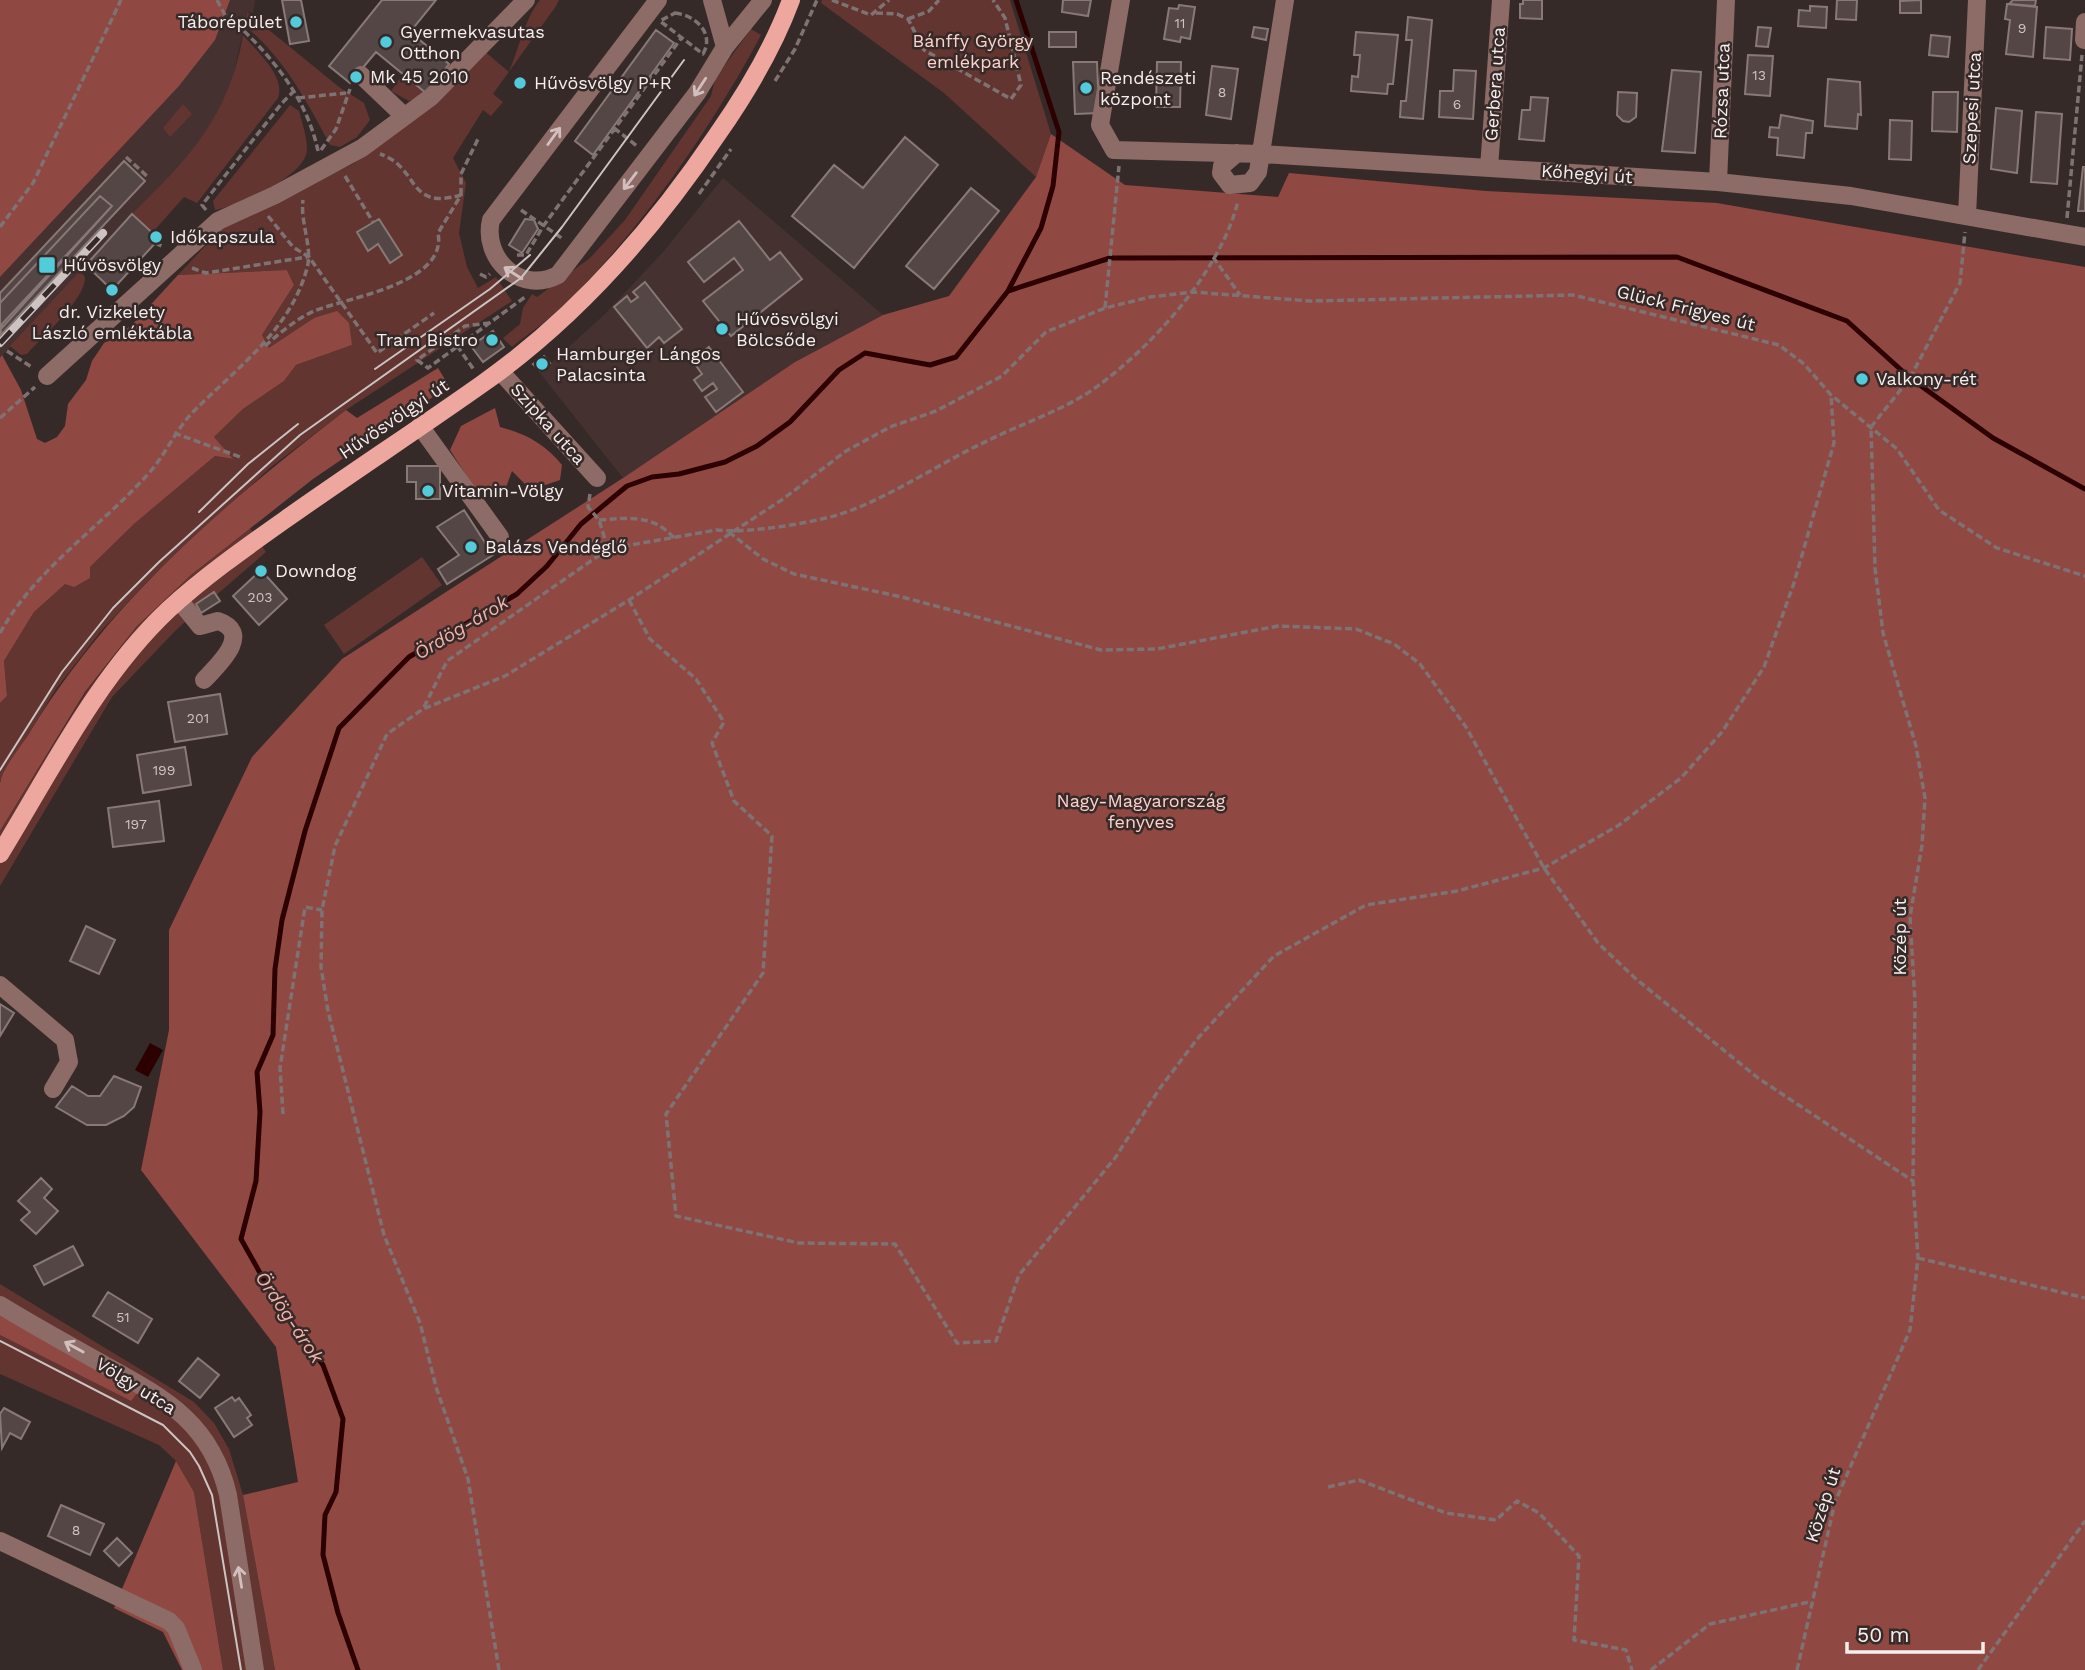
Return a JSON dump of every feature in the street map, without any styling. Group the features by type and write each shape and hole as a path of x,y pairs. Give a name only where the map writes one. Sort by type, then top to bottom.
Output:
{"main road":[{"name":"Hűvösvölgyi út","path":"0,854 96,696 133,648 179,600 225,562 500,371 578,304 664,211 747,92 763,64 785,2"}],"street":[{"path":"704,0 714,7 725,47"},
{"path":"658,1 491,220 488,234 492,250 500,264 511,273 535,282 545,282 558,275 697,93 725,47 763,0"},
{"path":"1120,150 1114,150 1100,125 1121,0"},
{"path":"1237,153 1222,166 1221,173 1230,185 1241,186 1250,183 1258,172 1285,0"},
{"name":"Gerbera utca","path":"1489,168 1501,0"},
{"name":"Rózsa utca","path":"1718,182 1726,0"},
{"name":"Szepesi utca","path":"1967,216 1977,0"},
{"path":"47,376 215,223 362,148 403,115 431,97 525,1"},
{"path":"361,75 403,115"},
{"name":"Kőhegyi út","path":"1120,150 1261,154 1718,182 1851,196 2085,237"},
{"name":"Szipka utca","path":"500,371 597,478"},
{"path":"420,426 499,537"},
{"path":"179,600 200,626 218,621 230,628 230,652 204,680"},
{"path":"0,985 65,1041 69,1062 53,1089"},
{"name":"Völgy utca","path":"0,1305 157,1394 191,1422 204,1437 223,1473 228,1495 255,1670"},
{"path":"0,1541 169,1621 176,1628 192,1670"}],"path":[{"path":"0,227 33,183 121,0"},
{"path":"217,0 225,15"},
{"path":"832,0 861,12 897,14 908,19 924,50 1012,99 1021,85 1017,63 1005,18 993,0"},
{"path":"876,13 890,0"},
{"path":"908,19 929,11 939,0"},
{"path":"675,13 698,23 708,40 703,54 682,37 660,21 675,13"},
{"path":"244,30 264,51 298,98 318,154 318,172 304,192 302,209 302,228 309,257 377,354 434,313"},
{"path":"2066,234 2084,31"},
{"path":"480,274 486,277 507,255 526,255 544,225 682,37"},
{"path":"215,223 202,205 282,103 294,92"},
{"path":"298,98 347,92 336,129 318,154"},
{"path":"614,128 637,146"},
{"path":"0,633 33,587 150,472 174,433 262,349 306,315 393,287 430,260 440,243 438,233 461,195 461,174 478,139"},
{"path":"362,148 397,163 419,192 427,198 442,200 461,195"},
{"path":"1104,308 1120,150"},
{"path":"126,157 149,178"},
{"path":"337,162 373,222"},
{"path":"424,709 447,661 608,549 716,530 729,532 782,526 851,511 1093,390 1138,352 1193,292 1233,222 1241,186"},
{"path":"522,209 567,241"},
{"path":"1871,427 1910,378 1960,284 1967,216"},
{"path":"269,218 293,247 309,257"},
{"path":"180,255 194,271 203,273 309,257"},
{"path":"262,349 296,295 309,257"},
{"path":"1213,257 1240,296"},
{"path":"490,323 465,326 417,360 428,368 526,297 535,282"},
{"name":"Glück Frigyes út","path":"499,1670 468,1479 436,1387 420,1323 384,1235 327,1011 321,967 322,910 335,846 387,734 424,709 505,676 629,600 783,499 846,451 890,427 936,411 1002,376 1045,332 1104,308 1150,297 1193,292 1310,301 1573,295 1779,345 1804,364 1831,394 1898,449 1939,510 1997,548 2085,576"},
{"path":"451,337 477,373"},
{"path":"7,351 47,376"},
{"path":"629,600 650,639 696,679 723,722 712,743 734,801 772,836 763,973 666,1114 676,1216 799,1243 895,1244 957,1343 996,1341 1019,1275 1115,1158 1160,1088 1198,1038 1274,956 1366,905 1457,891 1544,868 1619,825 1681,778 1722,732 1764,667 1794,583 1835,443 1831,394"},
{"path":"0,418 24,397"},
{"name":"Közép út","path":"1797,1670 1810,1602 1835,1502 1910,1330 1918,1258 1913,1181 1916,1043 1910,917 1922,845 1925,799 1916,746 1883,633 1875,568 1871,427"},
{"path":"174,433 243,458"},
{"path":"588,507 599,520 608,549"},
{"path":"599,520 635,517 652,520 664,526 675,538"},
{"path":"729,532 763,559 794,574 902,597 1101,650 1157,649 1278,626 1356,629 1394,644 1420,664 1466,727 1544,868 1598,943 1636,979 1758,1078 1913,1181"},
{"path":"283,1114 280,1068 305,907 322,910"},
{"path":"1918,1258 2085,1298"},
{"path":"1328,1488 1359,1480 1446,1513 1496,1520 1517,1501 1539,1513 1579,1556 1574,1640 1626,1650 1632,1670"},
{"path":"1978,1670 2085,1521"},
{"path":"1651,1670 1710,1624 1810,1602"}],"shaded area":[{"path":"230,0 255,0 253,13 247,12 230,91 211,127 187,159 0,358 0,277 179,86 215,40"},
{"name":"Hűvösvölgyi Bölcsőde","path":"723,178 883,315 795,362 623,478 540,373 604,315 664,251"},
{"path":"150,1043 163,1050 148,1077 135,1070"}],"green space":[{"path":"0,0 230,0 215,40 179,86 0,277"},
{"path":"540,0 559,0 556,6 509,71 535,7"},
{"name":"Bánffy György emlékpark","path":"822,0 1010,0 1051,134 1036,177 944,93 821,3"},
{"path":"247,12 339,87 364,103 370,120 357,137 340,147 330,145 283,66 245,26"},
{"path":"751,29 761,35 741,71 696,143 646,213 591,278 562,307 512,347 503,338 520,324 523,308 532,294 537,297 590,258 625,220 711,96 715,79"},
{"path":"243,35 274,73 278,81 278,98 197,203 184,197 152,233 132,214 171,174 204,134 228,90"},
{"path":"483,50 509,72 493,94 503,102 491,116 483,110 453,158 466,183 459,233 467,267 478,288 496,277 512,301 346,410 271,467 146,583 101,631 56,689 0,781 0,703 7,696 4,661 34,612 65,583 90,578 90,567 134,524 215,456 232,459 214,437 243,409 284,381 296,365 352,345 314,318 269,349 262,335 294,285 287,270 178,275 222,228 353,164 407,124"},
{"path":"403,74 426,93 409,101 391,91"},
{"path":"183,104 192,114 170,137 163,128"},
{"path":"290,105 299,111 303,125 307,149 304,159 296,169 270,188 215,210 213,201"},
{"name":"Nagy-Magyarország fenyves","path":"1051,134 1125,185 1278,197 1289,173 1486,191 1717,203 2085,267 2085,1670 275,1670 243,1495 298,1482 276,1347 141,1170 169,1030 169,930 252,757 342,659 623,478 795,362 883,315 949,296 1036,177"},
{"path":"287,270 294,285 262,335 269,348 314,318 337,311 349,323 352,345 296,365 284,381 243,409 214,437 233,459 215,456 134,524 90,567 90,578 74,587 65,584 34,612 4,661 7,696 0,703 0,358 2,355 21,390 37,439 45,443 57,437 65,426 68,404 86,380 92,361 104,343 131,326 178,275"},
{"path":"80,271 85,277 83,286 71,307 27,354 21,355 10,346"},
{"path":"438,368 449,386 313,479 191,575 136,627 85,692 0,831 0,783 8,764 61,685 133,597 214,518 346,410 357,418"},
{"path":"495,408 500,427 534,441 556,458 562,465 560,480 531,490 512,471 505,490 495,498 479,495 450,450 461,426"},
{"path":"250,528 266,552 177,629 112,697 0,886 0,831 86,692 136,627 191,575"},
{"path":"422,557 442,585 344,654 324,625"},
{"path":"0,1284 194,1402 214,1423 229,1449 243,1495 275,1670 223,1670 194,1492 176,1461 159,1445 0,1374 0,1335 131,1401 0,1310"},
{"path":"0,1310 138,1392 131,1401 0,1335"},
{"path":"176,1461 194,1492 223,1670 182,1670 163,1632 114,1608"}],"building":[{"name":"Táborépület","path":"282,0 301,0 309,41 290,44"},
{"name":"Gyermekvasutas Otthon","path":"382,0 436,0 410,32 449,64 426,93 376,52 350,83 329,66"},
{"path":"1063,0 1091,0 1088,16 1062,12"},
{"path":"1523,0 1542,0 1542,19 1520,18 1520,4 1523,4"},
{"path":"1837,0 1857,0 1856,20 1836,19"},
{"path":"1921,0 1921,13 1900,13 1900,1"},
{"path":"2013,0 2036,0 2035,6 2009,4"},
{"path":"2007,4 2037,7 2033,57 2006,54 2010,20 2005,19"},
{"path":"1179,5 1195,7 1190,39 1181,37 1180,42 1164,39 1169,8 1178,9"},
{"path":"1810,6 1827,7 1826,28 1798,26 1799,10 1810,11"},
{"path":"1408,17 1432,20 1423,119 1400,117 1401,101 1406,101 1412,40 1406,40"},
{"path":"1254,27 1268,29 1266,40 1252,37"},
{"path":"1758,27 1771,28 1768,47 1756,46"},
{"path":"2046,27 2072,29 2070,60 2044,58"},
{"path":"656,30 674,43 593,155 575,141"},
{"path":"1049,32 1076,32 1076,47 1049,47"},
{"path":"1356,32 1398,35 1393,84 1388,84 1387,94 1351,91 1352,76 1358,77 1360,55 1354,55"},
{"path":"1931,35 1950,37 1948,57 1929,55"},
{"path":"1748,55 1773,56 1770,96 1745,94"},
{"name":"Rendészeti központ","path":"1073,62 1097,62 1099,113 1075,114"},
{"path":"1157,62 1181,62 1180,107 1156,107"},
{"path":"1212,66 1238,69 1231,119 1206,115"},
{"path":"1454,70 1476,71 1473,119 1439,117 1440,91 1453,91"},
{"path":"1672,70 1701,72 1695,153 1662,151"},
{"path":"1828,79 1860,82 1861,115 1858,114 1857,129 1825,126"},
{"path":"1618,92 1637,93 1636,117 1629,122 1623,121 1617,115"},
{"path":"1933,92 1958,92 1957,132 1932,131"},
{"path":"1531,97 1548,98 1544,141 1519,139 1522,110 1530,110"},
{"path":"1996,108 2022,111 2017,173 1991,169"},
{"path":"2036,112 2062,114 2057,184 2031,182"},
{"path":"1781,115 1813,121 1812,133 1806,133 1804,158 1777,155 1778,138 1769,137 1770,127 1779,128"},
{"path":"1890,120 1912,121 1911,160 1889,159"},
{"path":"905,137 938,165 854,268 792,216 834,165 863,188"},
{"name":"Hűvösvölgy","path":"124,161 145,181 0,336 2,324 112,206 100,196 0,303 0,293"},
{"path":"2083,167 2085,211 2078,211"},
{"path":"971,188 999,211 934,289 906,266"},
{"path":"100,196 112,206 0,330 0,303"},
{"path":"132,214 159,239 112,290 86,265"},
{"path":"379,219 402,255 390,263 378,244 368,251 357,232"},
{"path":"525,219 534,220 538,229 522,253 509,245"},
{"path":"739,221 770,260 780,252 802,279 731,336 703,301 743,270 734,258 704,282 688,262"},
{"path":"645,282 682,329 664,343 659,337 647,348 614,307 627,296 631,302 638,297 633,292"},
{"path":"493,331 504,347 483,362 471,346"},
{"path":"709,347 743,392 716,412 705,397 717,389 713,383 702,391 694,380 702,374 692,360"},
{"name":"Hamburger Lángos Palacsinta","path":"544,356 550,363 540,371 533,364"},
{"name":"Vitamin-Völgy","path":"407,466 440,466 440,499 416,499 416,482 407,482"},
{"name":"Balázs Vendéglő","path":"464,510 493,555 447,584 438,569 459,555 437,527"},
{"path":"261,570 287,599 259,625 233,596"},
{"path":"214,592 220,601 201,613 196,604"},
{"path":"220,694 227,734 175,742 168,702"},
{"path":"185,747 191,785 143,793 137,755"},
{"path":"159,801 164,841 113,847 108,808"},
{"path":"86,926 115,940 99,974 70,961"},
{"path":"0,1004 14,1013 0,1036"},
{"path":"114,1076 141,1087 134,1107 124,1116 106,1125 87,1125 56,1107 72,1086 88,1096 100,1096"},
{"path":"41,1178 52,1189 44,1198 58,1211 36,1234 21,1220 30,1212 18,1201"},
{"path":"73,1246 83,1265 44,1285 34,1266"},
{"path":"108,1292 152,1319 138,1343 93,1316"},
{"path":"198,1358 219,1375 200,1398 179,1381"},
{"path":"232,1397 235,1401 239,1398 251,1415 247,1418 252,1425 234,1437 215,1408"},
{"path":"4,1408 30,1422 21,1439 10,1433 2,1448 0,1414"},
{"path":"61,1505 104,1524 90,1555 48,1536"},
{"path":"117,1538 132,1553 119,1566 104,1551"}],"waterway":[{"name":"Ördög-árok","path":"358,1670 338,1613 323,1555 325,1515 336,1492 343,1419 323,1365 278,1305 241,1239 256,1181 260,1112 257,1072 273,1035 275,969 282,920 305,831 339,728 409,657 517,594 547,566 581,524 627,486 652,477 679,474 725,462 757,446 790,422 839,370 865,353 930,365 956,357 1008,291 1041,228 1053,186 1059,132 1016,0"},
{"path":"1008,291 1110,258 1677,257 1847,321 1910,378 1993,438 2085,489"}],"tram line":[{"path":"0,770 62,672 113,608 159,562 300,435 521,278 562,227 684,60"},
{"path":"375,369 490,289 530,255"},
{"path":"199,512 248,464 298,424"},
{"path":"0,1341 163,1425 190,1452 212,1495 241,1670"}],"railway":[{"path":"0,343 103,233"}],"place":[{"name":"Táborépület","path":"296,22"},
{"name":"Gyermekvasutas Otthon","path":"386,42"},
{"name":"Mk 45 2010","path":"356,77"},
{"name":"Hűvösvölgy P+R","path":"520,83"},
{"name":"Rendészeti központ","path":"1086,88"},
{"name":"Időkapszula","path":"156,237"},
{"name":"Hűvösvölgy","path":"47,265"},
{"name":"dr. Vizkelety László emléktábla","path":"112,290"},
{"name":"Hűvösvölgyi Bölcsőde","path":"722,329"},
{"name":"Tram Bistro","path":"492,340"},
{"name":"Hamburger Lángos Palacsinta","path":"542,364"},
{"name":"Valkony-rét","path":"1862,379"},
{"name":"Vitamin-Völgy","path":"428,491"},
{"name":"Balázs Vendéglő","path":"471,547"},
{"name":"Downdog","path":"261,571"}]}
